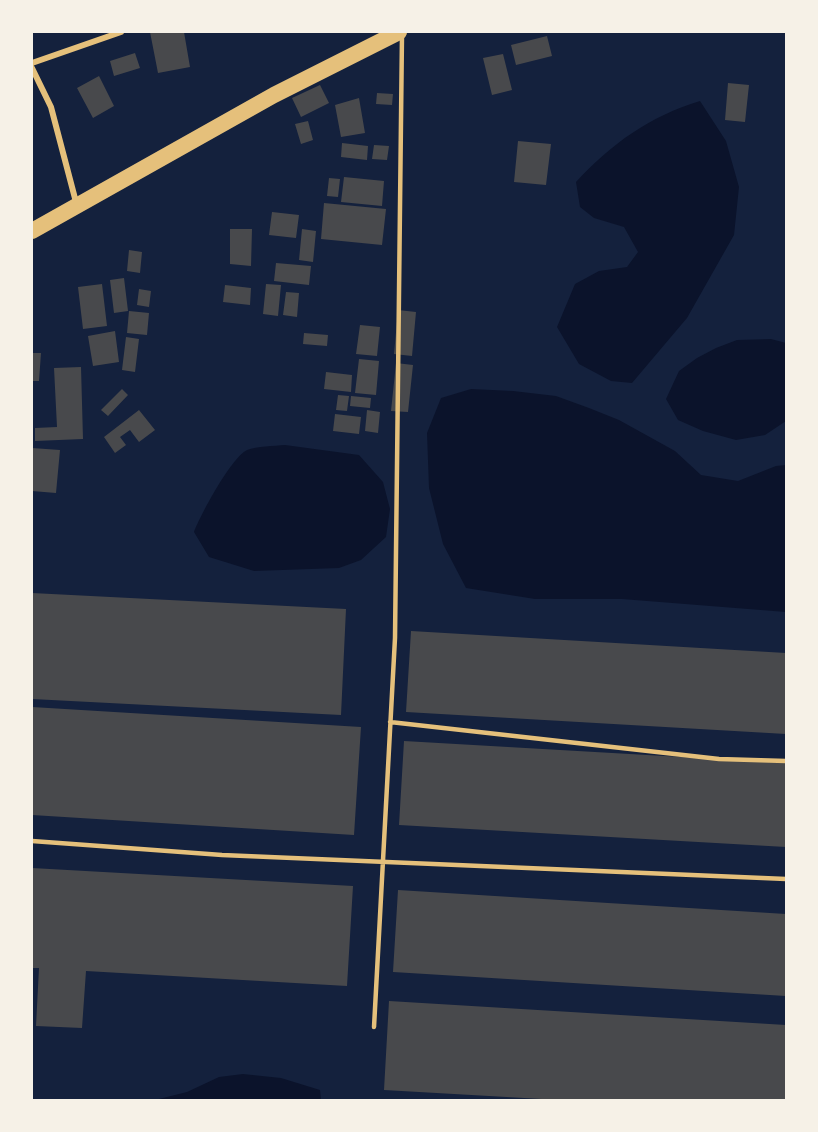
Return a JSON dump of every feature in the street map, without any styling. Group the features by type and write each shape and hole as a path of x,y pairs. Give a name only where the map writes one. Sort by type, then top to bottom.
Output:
{"highway":[{"path":"32,231 274,95 400,32"}],"street":[{"path":"32,63 121,32"},
{"path":"32,68 51,107 77,206"}],"lane":[{"path":"375,1027 394,638 400,32"},
{"path":"390,722 719,759 786,760"},
{"path":"32,841 222,855 786,879"}],"water":[{"path":"700,101 726,141 739,187 734,235 687,318 632,383 611,381 579,364 557,327 575,284 599,271 627,267 638,252 624,227 594,218 580,207 576,182 603,155 632,133 664,115"},
{"path":"771,339 786,343 786,421 765,435 736,440 703,431 678,420 666,399 679,371 697,358 737,340"},
{"path":"471,389 556,396 589,408 619,420 675,451 701,475 738,481 776,466 786,465 786,612 622,599 535,599 466,588 443,544 429,488 427,433 441,398"},
{"path":"285,445 359,455 383,482 390,509 386,537 361,560 339,568 254,571 209,557 194,532 225,475 240,455 247,450"},
{"path":"243,1074 281,1078 320,1090 321,1100 155,1100 187,1092 219,1077"}],"building":[{"path":"150,32 184,32 190,67 158,73"},
{"path":"547,36 552,56 516,65 511,45"},
{"path":"135,53 140,68 114,76 110,61"},
{"path":"503,54 512,90 492,95 483,58"},
{"path":"99,76 114,106 93,118 77,88"},
{"path":"728,83 749,85 745,122 725,120"},
{"path":"320,85 329,103 301,117 292,98"},
{"path":"377,93 393,94 392,105 376,104"},
{"path":"359,98 365,133 341,137 335,105"},
{"path":"308,121 313,140 301,144 295,124"},
{"path":"518,141 551,144 546,185 514,182"},
{"path":"342,143 368,146 367,160 341,157"},
{"path":"374,145 389,146 387,160 372,159"},
{"path":"344,177 384,181 382,206 341,202"},
{"path":"329,178 340,179 338,197 327,196"},
{"path":"324,203 386,209 382,245 321,239"},
{"path":"272,212 299,215 296,238 269,235"},
{"path":"230,229 252,229 251,266 230,264"},
{"path":"302,229 316,231 313,262 299,260"},
{"path":"129,250 142,252 140,273 127,271"},
{"path":"276,263 311,266 309,285 274,281"},
{"path":"124,278 128,311 114,313 110,280"},
{"path":"102,284 107,326 83,329 78,287"},
{"path":"266,284 281,285 278,316 263,314"},
{"path":"225,285 251,288 250,305 223,302"},
{"path":"139,289 151,291 149,307 137,305"},
{"path":"286,292 299,293 297,317 283,315"},
{"path":"398,310 416,312 412,356 394,354"},
{"path":"129,311 149,313 147,335 127,333"},
{"path":"360,325 380,327 377,356 356,354"},
{"path":"115,331 119,362 93,366 88,336"},
{"path":"304,333 328,335 327,346 303,344"},
{"path":"126,337 139,339 135,372 122,370"},
{"path":"32,353 41,353 39,381 32,381"},
{"path":"359,359 379,361 376,395 355,393"},
{"path":"396,363 413,365 408,412 391,411"},
{"path":"81,367 83,439 35,441 35,428 57,427 54,368"},
{"path":"326,372 352,375 351,392 324,389"},
{"path":"122,389 128,395 108,416 101,410"},
{"path":"338,395 349,396 347,411 336,410"},
{"path":"351,396 371,398 370,408 350,406"},
{"path":"139,410 155,430 139,442 130,430 120,437 126,445 115,453 104,437"},
{"path":"367,410 380,412 378,433 365,431"},
{"path":"335,414 361,417 359,434 333,431"},
{"path":"32,448 60,450 56,493 32,491"},
{"path":"32,593 346,609 341,715 32,699"},
{"path":"411,631 786,653 786,734 406,712"},
{"path":"32,707 361,727 354,835 32,815"},
{"path":"404,741 786,763 786,847 399,825"},
{"path":"32,868 353,886 347,986 86,971 82,1028 36,1026 39,968 32,968"},
{"path":"398,890 786,914 786,996 393,972"},
{"path":"389,1001 786,1025 786,1100 559,1100 384,1090"}]}
